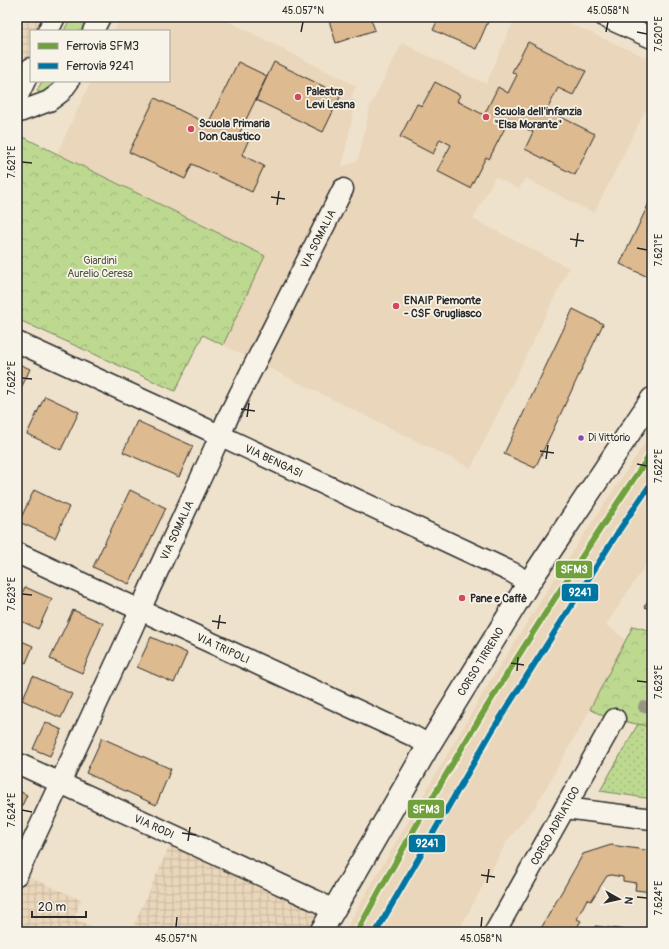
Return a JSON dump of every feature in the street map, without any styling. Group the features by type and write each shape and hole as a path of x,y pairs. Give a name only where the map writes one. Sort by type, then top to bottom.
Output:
{"street":[{"path":"48,30 54,17"},
{"path":"94,30 100,17"},
{"path":"605,17 652,38"},
{"path":"17,98 30,70"},
{"path":"17,113 49,101 61,92 68,82"},
{"name":"VIA SOMALIA","path":"17,875 233,408 343,189"},
{"name":"VIA BENGASI","path":"17,342 507,570 528,584"},
{"name":"CORSO TIRRENO","path":"321,932 429,745 528,584 652,400"},
{"name":"VIA TRIPOLI","path":"17,553 413,736 429,745"},
{"name":"CORSO ADRIATICO","path":"495,932 614,720"},
{"name":"VIA RODI","path":"17,763 319,902 333,912"},
{"path":"565,808 652,819"}],"shaded area":[{"path":"17,17 47,17 40,30 30,30 30,53 17,81"},
{"path":"121,17 220,17 356,86 351,98 356,101 342,167 358,160 370,106 402,43 486,84 515,17 555,17 652,60 652,98 594,213 525,178 519,189 495,177 473,219 569,268 471,468 223,345 265,256 57,153 91,82 170,82 170,30 114,30"},
{"path":"652,432 652,555 606,625 629,642 535,807 507,841 458,932 344,932 489,683 553,581"},
{"path":"172,841 323,916 314,932 152,932 134,924"},
{"path":"19,872 81,900 74,918 101,932 17,932 17,877"}],"green space":[{"path":"71,17 92,17 86,30 64,30"},
{"path":"42,82 61,82 45,95 37,91"},
{"name":"Giardini Aurelio Ceresa","path":"21,136 265,256 223,345 203,335 175,391 17,319 17,145"},
{"path":"633,626 652,631 652,727 607,718 590,709"},
{"path":"638,724 652,727 652,799 600,791"}],"building":[{"path":"328,17 370,17 375,30 336,43"},
{"path":"439,17 490,17 476,49 433,30"},
{"name":"Scuola dell'infanzia \"Elsa Morante\"","path":"528,42 586,71 573,95 558,88 547,110 595,134 575,175 525,149 533,132 509,120 489,159 486,157 470,188 437,171 451,145 440,139 433,154 400,137 417,104 422,106 435,82 460,95 457,101 484,115 498,87 508,93 517,75 512,72"},
{"name":"Scuola Primaria Don Caustico","path":"238,62 267,76 239,134 249,139 242,155 264,166 252,192 192,164 185,179 129,152 155,98 208,124"},
{"name":"Palestra Levi Lesna","path":"274,62 341,95 323,132 256,100"},
{"path":"652,197 652,268 648,277 620,264"},
{"path":"573,309 603,324 535,468 504,454"},
{"path":"17,363 30,369 17,397"},
{"path":"45,396 79,412 61,450 27,434"},
{"path":"137,421 193,446 179,477 123,452"},
{"path":"34,490 69,507 55,538 19,522"},
{"path":"130,490 166,508 129,584 93,567"},
{"path":"25,587 52,599 38,629 17,619 17,604"},
{"path":"652,594 652,609 644,607"},
{"path":"73,610 103,623 82,673 50,659"},
{"path":"151,637 187,653 174,683 137,667"},
{"path":"17,639 33,646 26,663 17,658"},
{"path":"33,676 72,694 61,718 22,700"},
{"path":"45,722 62,730 50,756 33,749"},
{"path":"102,738 171,769 156,805 86,773"},
{"path":"17,790 27,795 17,816"},
{"path":"611,845 652,851 652,892 635,890 636,883 623,881 623,877 611,875 607,876 591,901 587,899 577,919 581,921 574,932 539,932 583,854"},
{"path":"595,926 642,932 594,932"}],"rail line":[{"name":"SFM3","path":"357,932 426,809 498,688 574,569 652,452"},
{"name":"9241","path":"376,932 492,731 620,529 652,482"}],"place":[{"name":"Palestra Levi Lesna","path":"298,97"},
{"name":"Scuola dell'infanzia \"Elsa Morante\"","path":"486,117"},
{"name":"Scuola Primaria Don Caustico","path":"191,129"},
{"name":"ENAIP Piemonte - CSF Grugliasco","path":"396,306"},
{"name":"Di Vittorio","path":"581,438"},
{"name":"Pane e Caffè","path":"462,598"}]}
